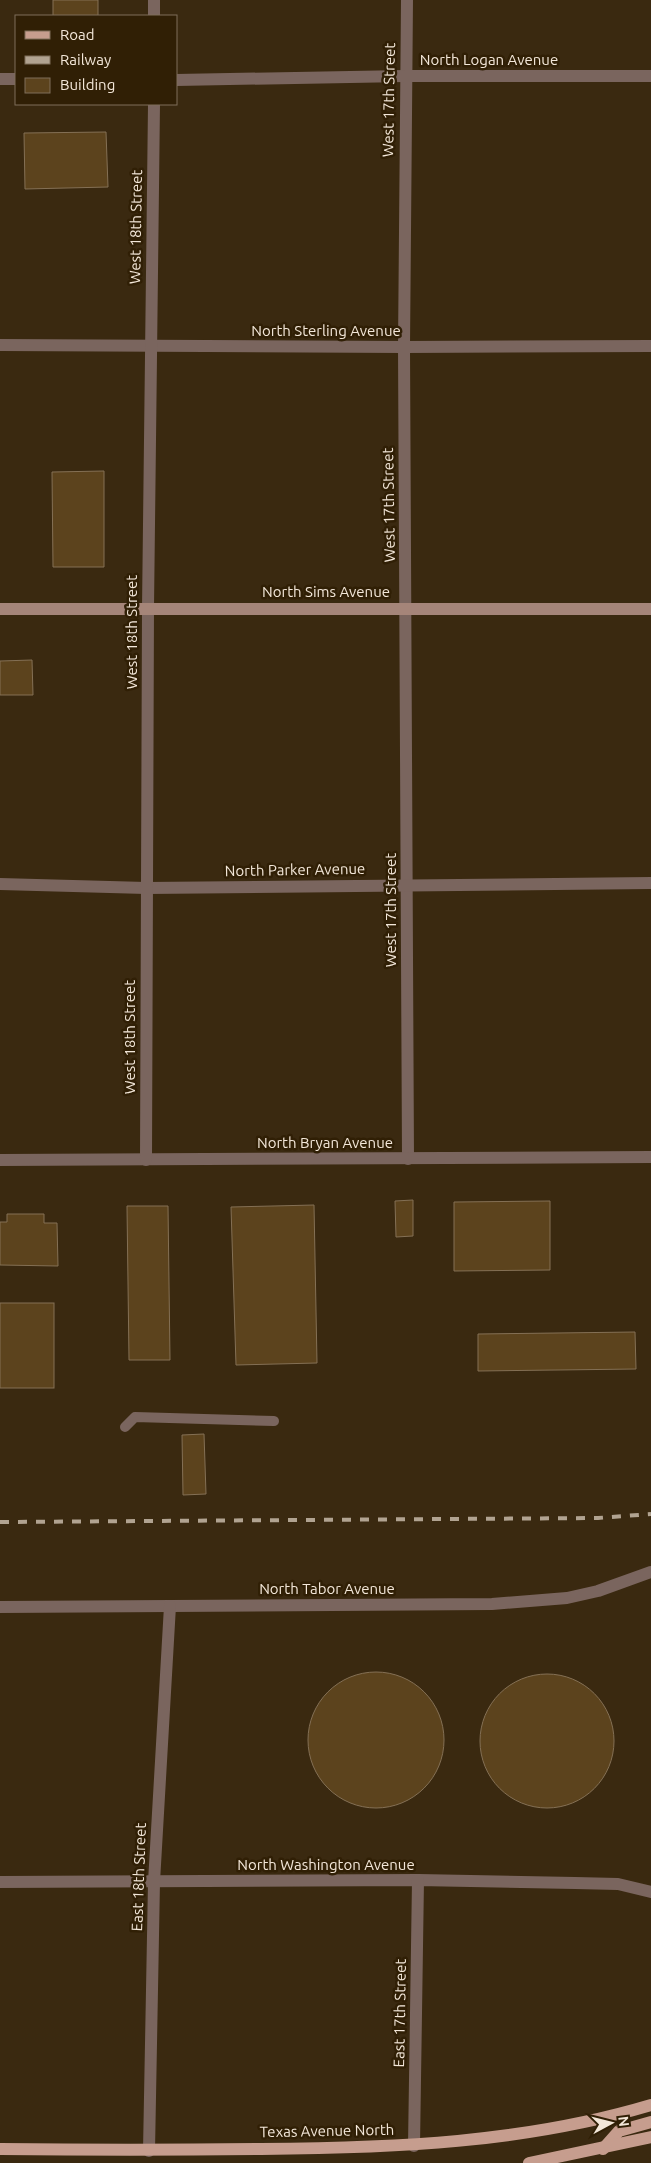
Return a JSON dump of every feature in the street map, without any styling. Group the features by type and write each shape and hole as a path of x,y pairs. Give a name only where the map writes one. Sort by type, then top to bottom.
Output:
{"main road":[{"name":"Texas Avenue North","path":"0,2150 414,2146 506,2137 612,2116 651,2105"},
{"path":"603,2149 619,2131 651,2122"},
{"path":"529,2163 603,2149 651,2137"}],"street":[{"path":"154,0 154,15"},
{"name":"West 17th Street","path":"407,0 404,347 408,1160"},
{"name":"North Logan Avenue","path":"178,80 405,76 651,76"},
{"path":"0,79 15,79"},
{"name":"West 18th Street","path":"146,1160 148,608 154,105"},
{"name":"North Sterling Avenue","path":"0,345 151,347 651,346"},
{"name":"North Sims Avenue","path":"0,608 651,610"},
{"name":"North Parker Avenue","path":"0,884 146,888 651,883"},
{"name":"North Bryan Avenue","path":"0,1160 408,1160 651,1157"},
{"name":"North Tabor Avenue","path":"0,1607 452,1605 526,1602 567,1598 651,1572"},
{"name":"East 18th Street","path":"149,2150 154,1882 170,1606"},
{"name":"North Washington Avenue","path":"0,1882 418,1880 618,1884 651,1892"},
{"name":"East 17th Street","path":"414,2146 418,1880"}],"lane":[{"path":"126,1427 135,1417 274,1421"}],"building":[{"path":"53,0 98,0 98,15 53,15"},
{"path":"106,132 108,187 25,189 24,133"},
{"path":"104,471 104,567 53,567 52,472"},
{"path":"32,660 33,695 0,695 0,661"},
{"path":"413,1200 413,1236 396,1237 395,1201"},
{"path":"550,1201 550,1270 454,1271 454,1202"},
{"path":"314,1205 317,1363 236,1365 231,1207"},
{"path":"127,1206 168,1206 170,1360 129,1360"},
{"path":"7,1214 44,1214 44,1223 57,1223 58,1266 0,1265 0,1222 7,1222"},
{"path":"0,1303 54,1303 54,1388 0,1388"},
{"path":"635,1332 636,1369 478,1371 478,1334"},
{"path":"204,1434 206,1494 183,1495 182,1435"},
{"path":"376,1672 402,1677 424,1692 439,1714 444,1740 439,1766 424,1788 402,1803 376,1808 350,1803 328,1788 313,1766 308,1740 313,1714 328,1692 350,1677"},
{"path":"547,1674 573,1679 584,1685 594,1694 603,1704 609,1715 614,1741 609,1767 603,1778 594,1788 584,1797 573,1803 547,1808 521,1803 510,1797 500,1788 491,1778 485,1767 480,1741 485,1715 491,1704 500,1694 510,1685 521,1679"}],"railway":[{"path":"0,1522 598,1518 651,1514"}]}
